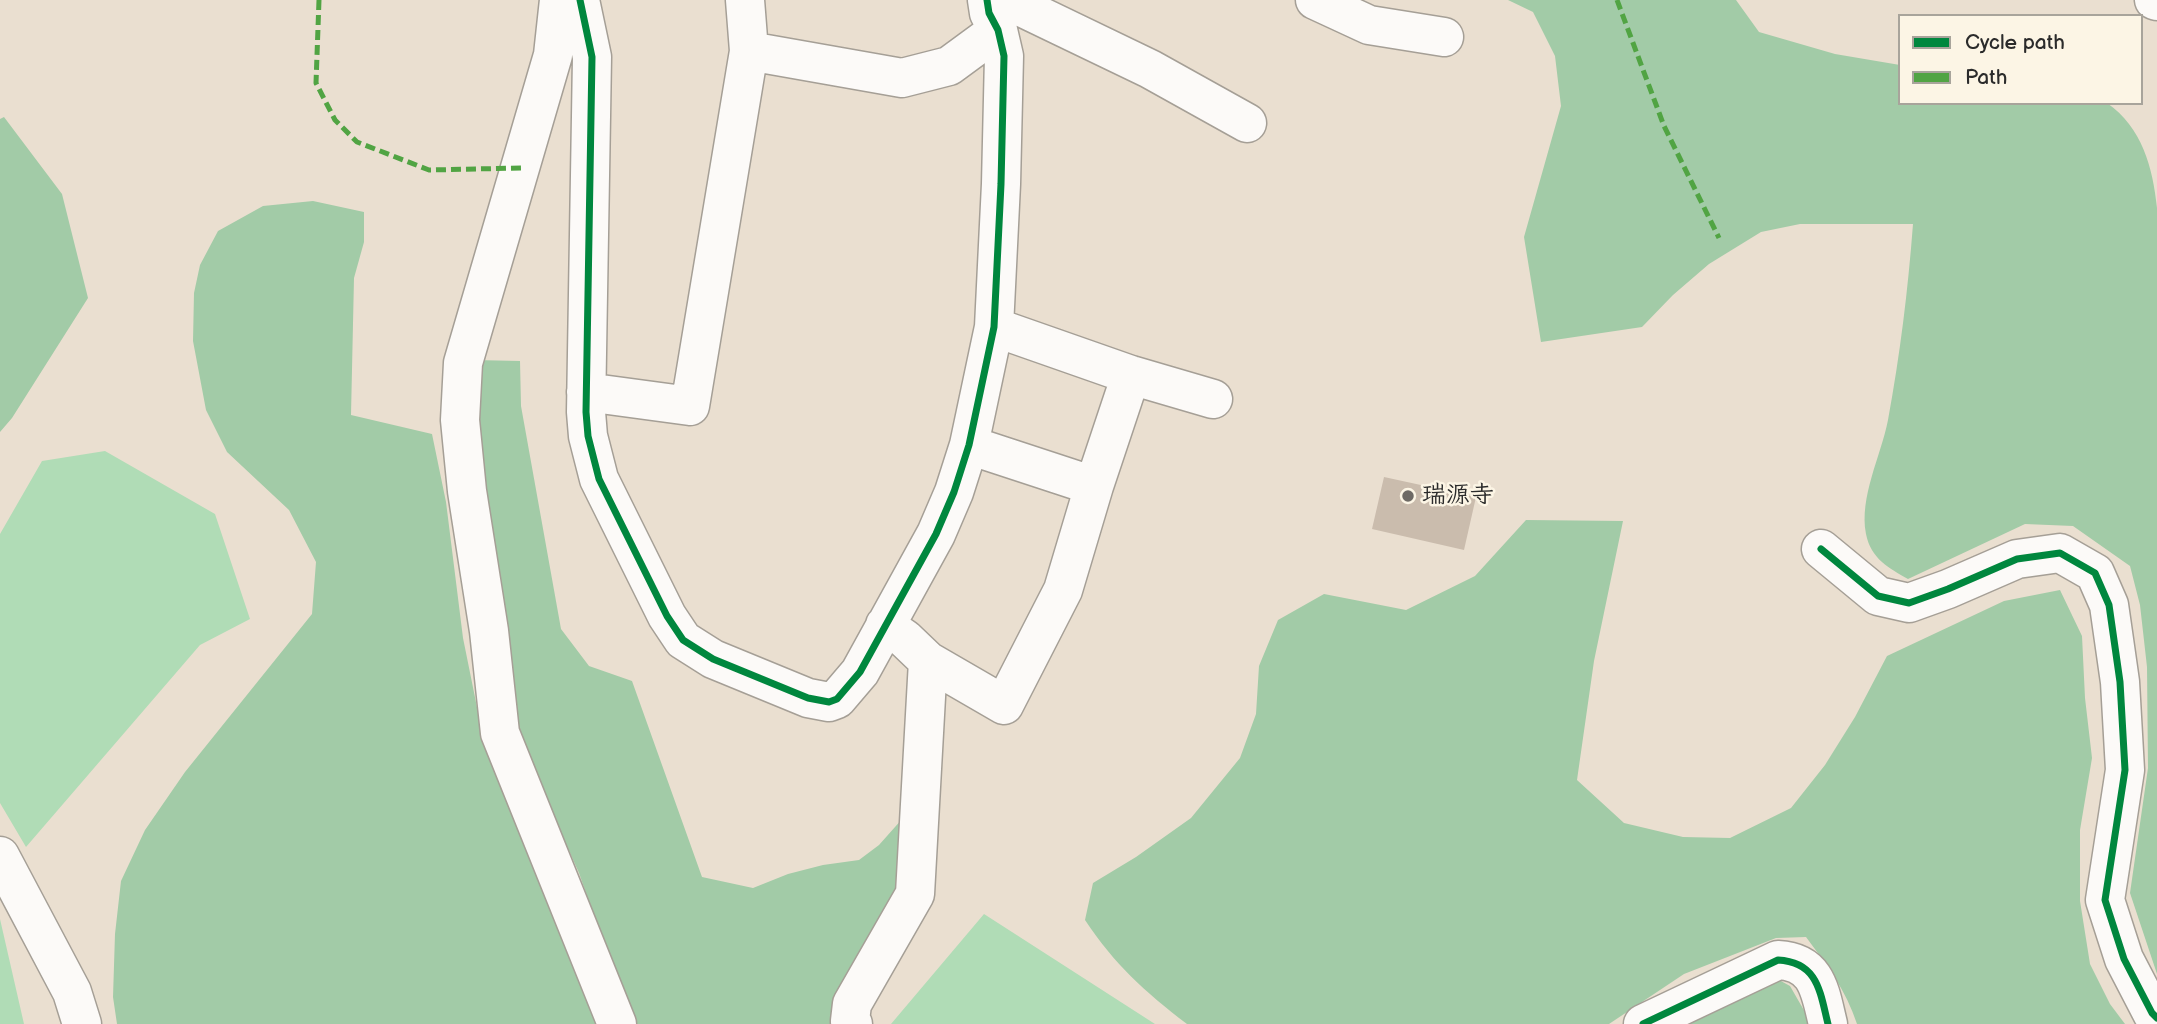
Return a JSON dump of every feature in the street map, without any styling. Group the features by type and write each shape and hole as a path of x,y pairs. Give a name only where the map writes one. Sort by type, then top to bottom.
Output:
{"street":[{"path":"559,0 553,55 463,363 460,420 500,733 617,1024"},
{"path":"580,0 592,57 586,392 588,436 598,479 667,616 688,645 713,659 808,698 829,702 837,699 860,672 936,534 954,492 969,445 994,327 1004,56 991,15"},
{"path":"586,392 690,406 749,51 745,0"},
{"path":"1315,0 1369,25 1444,37"},
{"path":"749,51 902,78 949,66 991,15 1017,5 1150,69 1247,123"},
{"path":"994,327 1131,375 1213,399"},
{"path":"885,625 905,639 928,662 1004,705 1063,590 1094,485 1131,375"},
{"path":"969,445 1094,485"},
{"path":"1821,549 1878,596 1909,603 1968,582 2017,559 2060,553 2095,573 2109,604 2120,682 2124,770 2105,901 2124,959 2157,1018"},
{"path":"853,1024 850,1021 852,1004 915,894 928,662"},
{"path":"0,856 72,992 82,1024"},
{"path":"1643,1024 1779,961 1794,961 1817,983 1828,1024"}],"green space":[{"path":"1508,0 1736,0 1759,32 1835,54 1898,65 1898,105 2109,105 2137,136 2149,164 2157,208 2157,974 2130,893 2148,768 2147,667 2140,605 2130,566 2073,526 2025,524 1908,579 1882,562 1868,543 1865,520 1868,491 1885,434 1892,396 1913,224 1800,224 1761,232 1709,264 1642,327 1541,342 1524,237 1561,106 1555,56 1533,12"},
{"path":"4,117 62,194 88,298 12,418 0,432 0,119"},
{"path":"313,201 364,212 364,242 354,278 351,415 432,434 446,502 463,638 482,732 608,1024 117,1024 113,997 115,934 121,881 145,830 185,772 312,614 316,562 289,510 227,452 206,410 193,341 194,293 200,265 218,231 263,206"},
{"path":"474,360 520,361 521,406 561,629 589,666 632,681 702,877 753,888 788,874 859,860 879,845 911,809 905,886 840,1024 632,1024 579,873 515,730 485,488"},
{"path":"105,451 215,514 250,619 200,645 26,847 0,803 0,534 42,461"},
{"path":"1526,520 1623,521 1594,661 1577,780 1624,823 1683,837 1730,838 1791,808 1825,765 1855,717 1887,656 2004,601 2060,590 2082,636 2092,758 2080,830 2080,901 2090,964 2110,1004 2125,1024 1857,1024 1842,989 1806,937 1776,938 1684,974 1609,1024 1187,1024 1157,1000 1119,964 1085,920 1093,883 1136,857 1191,818 1240,758 1256,714 1259,666 1278,620 1324,594 1406,610 1475,576"},
{"path":"984,914 1155,1024 891,1024"},
{"path":"0,919 24,1024 0,1024"},
{"path":"1779,980 1790,986 1810,1024 1670,1024"}],"building":[{"path":"1384,477 1476,497 1464,550 1372,529"}],"marked path":[{"path":"319,0 316,83 335,120 357,142 429,170 521,168"},
{"path":"1617,0 1664,126 1719,238"}],"cycle path":[{"path":"580,0 592,57 586,412 588,436 599,479 667,616 683,640 713,659 808,698 829,702 837,699 860,672 936,534 954,492 969,445 994,327 1001,184 1004,56 987,0"},
{"path":"1821,549 1878,596 1909,603 2017,559 2060,553 2095,573 2109,605 2120,682 2125,770 2105,900 2124,959 2157,1018"},
{"path":"1643,1024 1778,960 1802,966 1809,973 1819,990 1828,1024"}],"place":[{"name":"瑞源寺","path":"1408,496"}]}
